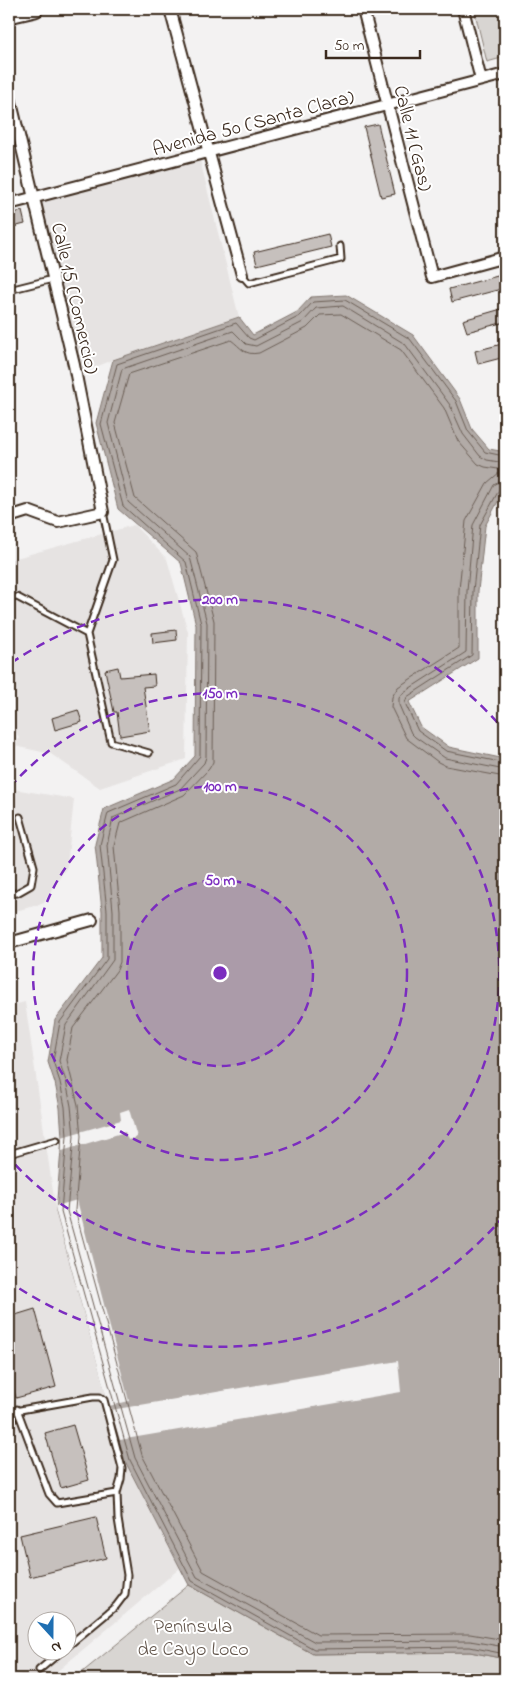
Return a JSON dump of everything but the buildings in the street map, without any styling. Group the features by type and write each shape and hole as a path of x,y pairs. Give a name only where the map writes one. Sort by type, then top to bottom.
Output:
{"street":[{"path":"9,15 35,9"},
{"path":"170,9 242,275"},
{"name":"Calle 11 (Gas)","path":"363,9 432,277 505,257"},
{"path":"464,9 481,80"},
{"name":"Avenida 50 (Santa Clara)","path":"9,204 505,74"},
{"name":"Calle 15 (Comercio)","path":"9,94 13,123 34,198 74,365 103,512"},
{"path":"9,517 28,511 58,522 103,512"},
{"path":"9,943 92,920"}],"lane":[{"path":"242,275 249,283 341,259 340,246"},
{"path":"9,290 53,279"},
{"path":"103,512 113,560 87,634 110,742 149,753"},
{"path":"17,597 87,634"},
{"path":"9,894 17,893 31,885 34,867 20,817"},
{"path":"9,1154 57,1140"},
{"path":"9,1412 93,1397 100,1397 104,1400 122,1468 117,1493 118,1519 128,1575 125,1594 116,1606 78,1638"},
{"path":"18,1410 49,1494 57,1503 117,1493"},
{"path":"39,1670 51,1660"}],"shaded area":[{"path":"200,160 239,317 83,372 39,200"},
{"path":"134,525 167,559 188,632 186,759 100,788 51,754 15,746 19,738 9,719 9,560"},
{"path":"13,789 74,799 67,866 44,903 9,913 9,791"},
{"path":"25,1002 56,1212 109,1406 125,1461 180,1568 78,1654 78,1610 28,1610 28,1660 71,1660 48,1679 24,1679 9,1665 9,1006"}],"green space":[{"path":"474,9 505,9 505,57 487,62"},
{"name":"Península de Cayo Loco","path":"189,1585 313,1654 470,1652 505,1659 505,1679 74,1679"}],"water":[{"path":"346,295 413,335 460,399 472,429 489,449 500,451 505,449 505,488 485,526 478,591 478,658 409,702 421,727 449,747 505,759 505,1659 470,1652 313,1654 189,1585 125,1461 56,1212 62,1137 60,1108 48,1062 55,1020 102,958 102,911 95,844 104,809 174,779 195,756 196,625 181,563 118,509 96,423 113,360 239,317 253,335 297,312 311,297"}],"pier":[{"path":"129,1109 137,1137 128,1140 125,1132 62,1151 62,1137 121,1120 120,1112"},
{"path":"77,1200 129,1401 109,1406 56,1212 56,1206"},
{"path":"398,1361 401,1392 120,1440 111,1410"}]}
